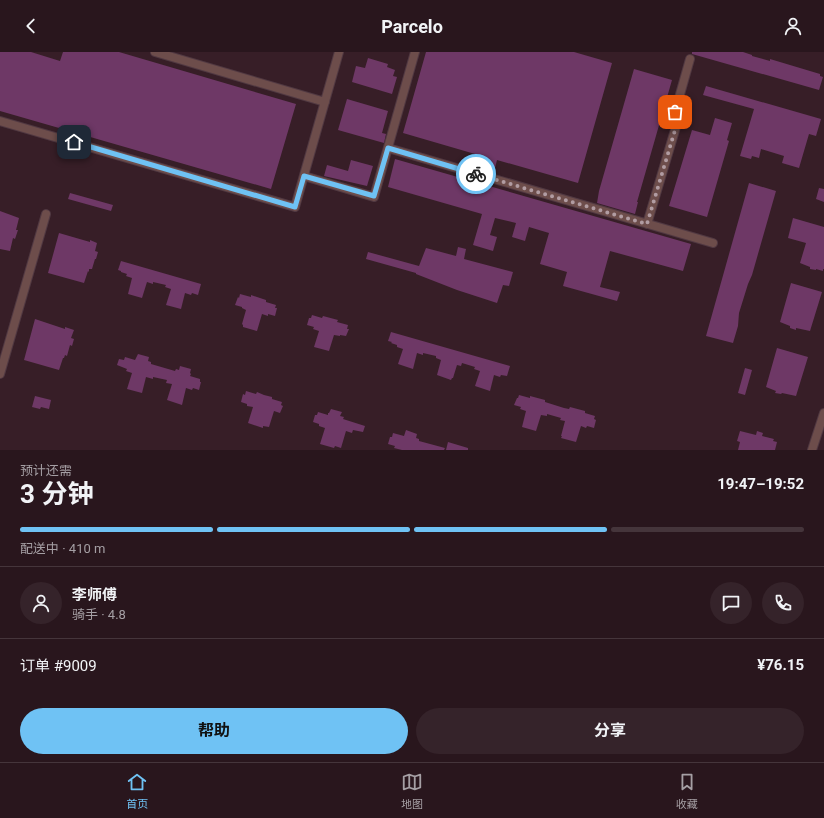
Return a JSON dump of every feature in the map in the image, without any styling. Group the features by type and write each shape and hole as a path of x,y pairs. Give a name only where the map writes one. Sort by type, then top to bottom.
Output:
{"street":[{"path":"155,52 325,102"},
{"path":"0,121 295,207 339,52"},
{"path":"304,176 374,196 415,52"},
{"path":"647,224 678,120 675,112 690,59"},
{"path":"388,148 713,243"},
{"path":"0,374 46,214"},
{"path":"812,450 824,413"}],"building":[{"path":"0,52 31,52 60,61 63,52 119,52 296,104 271,189 0,111"},
{"path":"426,52 574,52 612,63 578,183 497,160 494,172 471,166 475,154 403,133"},
{"path":"692,52 743,52 752,56 770,61 770,59 820,74 820,76 823,77 819,90 692,54"},
{"path":"368,58 388,64 387,67 395,70 393,76 397,77 392,94 352,82 356,66 365,68"},
{"path":"634,69 672,80 637,202 635,214 597,203 599,191"},
{"path":"706,86 821,119 816,136 809,134 799,168 782,163 784,156 761,149 759,158 752,156 751,159 740,156 754,109 703,95"},
{"path":"347,99 388,111 382,133 386,134 384,143 338,130"},
{"path":"715,118 732,123 727,140 729,141 707,217 669,206 692,130 710,135"},
{"path":"395,159 691,244 683,271 610,251 600,287 620,292 617,301 563,286 567,272 540,264 549,233 529,227 525,241 512,237 516,223 495,218 490,235 497,237 493,251 473,245 482,214 388,187"},
{"path":"351,160 373,166 367,186 324,176 327,165 348,171"},
{"path":"749,183 776,191 752,275 739,313 738,326 733,343 706,336"},
{"path":"819,188 824,189 824,202 816,199"},
{"path":"70,193 113,205 111,211 68,199"},
{"path":"0,211 19,218 16,230 18,230 15,239 13,238 10,251 0,249"},
{"path":"793,218 824,227 823,271 810,269 810,267 800,263 806,243 788,238"},
{"path":"59,233 97,243 95,251 98,252 96,259 92,269 89,269 89,272 88,271 84,283 48,273"},
{"path":"458,247 466,249 464,259 513,272 509,286 503,285 497,303 457,290 416,273 366,259 368,252 419,266 426,248 456,256"},
{"path":"121,261 201,284 198,295 185,293 181,309 166,305 171,289 165,287 166,285 147,282 142,298 128,294 132,278 126,276 127,274 118,270"},
{"path":"791,283 822,292 810,331 796,328 796,330 780,322"},
{"path":"240,294 251,297 251,295 276,305 275,308 277,308 275,316 262,314 257,331 243,327 242,324 246,310 235,305"},
{"path":"312,315 338,320 337,322 348,325 347,329 349,329 346,336 334,335 329,351 314,347 319,331 313,329 314,327 307,325 309,318 311,318"},
{"path":"35,319 65,329 65,327 74,330 71,338 74,339 72,346 70,345 67,356 65,355 63,358 59,370 24,360"},
{"path":"391,332 510,366 507,376 501,375 500,377 494,375 490,391 475,386 480,371 474,369 475,367 462,363 461,366 457,365 451,380 437,375 441,360 436,358 436,356 417,353 413,369 398,364 403,349 388,341"},
{"path":"777,348 808,357 796,396 775,393 776,391 766,387"},
{"path":"138,354 149,357 148,361 151,362 151,364 175,371 176,369 179,370 180,366 191,369 190,376 200,379 201,382 199,390 186,388 182,405 167,400 172,384 166,383 167,380 146,377 142,393 127,389 132,373 117,365 119,359 124,360 125,357 135,360"},
{"path":"745,368 752,370 745,395 738,393"},
{"path":"246,391 256,394 257,392 282,402 281,405 283,406 280,413 274,411 269,427 263,426 263,428 248,423 253,407 247,406 247,404 241,402 243,394 245,395"},
{"path":"519,395 545,400 545,402 564,408 569,409 570,407 585,411 585,413 595,416 594,419 596,420 594,428 587,426 586,428 581,426 576,442 561,438 565,421 560,420 561,418 547,414 547,416 541,415 536,431 522,427 526,411 520,409 521,407 514,405"},
{"path":"35,396 51,400 49,409 32,407"},
{"path":"331,409 342,412 340,416 344,417 343,419 365,426 363,432 353,430 352,433 346,431 341,448 335,446 334,448 320,444 325,428 313,422 315,415 317,415 318,412 328,415"},
{"path":"406,430 417,434 416,438 419,439 419,441 445,448 444,450 402,450 394,448 395,446 388,444 393,433 404,436"},
{"path":"740,431 756,435 757,431 763,433 762,436 774,439 773,441 777,442 775,450 738,450 740,442 737,441"},
{"path":"448,442 468,448 468,450 446,450"}],"way so far":[{"path":"476,174 647,224 678,120 675,112"}],"route":[{"path":"74,142 295,207 304,176 374,196 388,148 476,174"}]}
